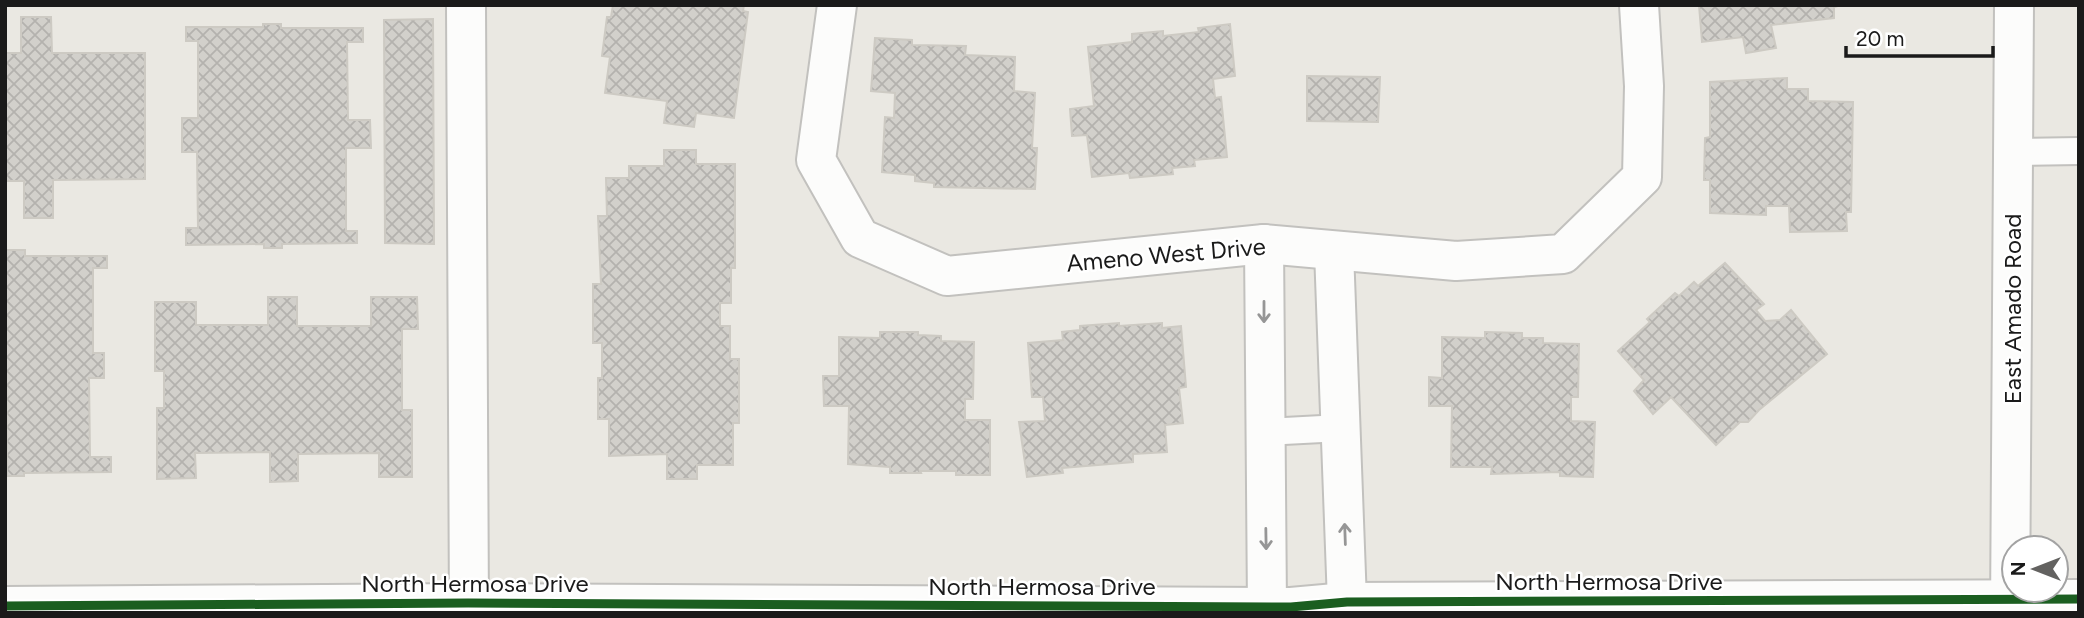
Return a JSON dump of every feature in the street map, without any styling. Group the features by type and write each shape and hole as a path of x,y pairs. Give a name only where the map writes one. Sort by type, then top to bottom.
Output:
{"street":[{"path":"466,5 469,608"},
{"name":"Ameno West Drive","path":"837,5 816,160 860,238 947,276 1264,244 1456,261 1563,254 1642,177 1644,86 1639,5"},
{"name":"East Amado Road","path":"2010,607 2014,5"},
{"path":"1264,244 1267,607"},
{"path":"1334,251 1347,602"},
{"name":"North Hermosa Drive","path":"5,606 1267,607 1347,602 2010,607 2079,599"}],"lane":[{"path":"2014,152 2079,151"},
{"path":"1265,432 1341,428"}],"building":[{"path":"613,5 744,5 743,11 748,12 734,118 696,113 694,127 664,123 667,101 605,93 610,57 602,56 607,17 611,17"},
{"path":"1699,5 1838,6 1834,7 1834,18 1771,25 1776,48 1746,53 1743,37 1702,42"},
{"path":"21,17 51,17 52,53 145,53 145,179 53,180 53,218 24,218 24,181 5,181 5,53 21,53"},
{"path":"433,19 434,244 385,243 384,20"},
{"path":"263,24 281,24 281,28 363,28 363,42 347,42 348,120 370,120 371,148 346,148 346,231 357,231 357,243 282,244 282,248 264,248 264,244 186,245 186,228 198,228 197,152 182,152 182,118 198,118 198,41 186,41 186,27 263,27"},
{"path":"1230,24 1235,76 1213,79 1215,98 1221,97 1227,157 1194,160 1195,166 1172,168 1173,174 1130,178 1129,173 1092,177 1087,135 1072,136 1070,109 1094,106 1088,47 1132,42 1132,34 1163,31 1163,36 1199,32 1198,28"},
{"path":"875,38 912,40 912,45 966,46 965,55 1015,57 1014,91 1035,93 1032,148 1037,148 1035,189 934,187 934,183 915,181 915,175 882,172 885,117 894,118 895,93 871,91"},
{"path":"1307,76 1380,77 1378,122 1307,121"},
{"path":"1787,78 1787,89 1808,89 1808,101 1853,102 1851,212 1846,212 1847,231 1790,232 1789,206 1766,206 1766,215 1710,213 1710,180 1704,180 1705,138 1710,137 1710,82"},
{"path":"664,150 696,150 696,164 735,164 735,268 731,268 731,303 720,303 720,326 730,326 730,359 739,359 739,423 733,423 733,465 697,465 697,479 667,479 667,454 609,456 609,419 598,419 598,378 602,378 602,343 593,343 593,284 601,284 598,216 607,216 606,178 629,178 629,166 664,166"},
{"path":"5,250 25,250 25,256 107,256 107,268 93,268 93,353 104,353 104,378 89,378 90,457 111,457 111,472 24,473 24,476 7,476"},
{"path":"1725,263 1764,304 1756,310 1765,321 1780,320 1791,310 1827,354 1748,422 1740,422 1716,445 1671,397 1653,414 1634,391 1644,380 1618,351 1650,322 1647,319 1675,293 1679,296 1694,282 1698,286"},
{"path":"268,297 297,297 297,326 371,326 371,297 417,297 418,329 402,329 402,410 412,410 412,477 379,477 379,453 298,454 298,481 270,482 270,452 195,453 196,478 157,479 157,408 164,408 164,371 155,371 155,302 196,302 196,325 268,325"},
{"path":"1119,323 1119,326 1162,323 1162,328 1181,326 1186,387 1179,388 1183,423 1165,425 1167,452 1133,454 1133,462 1062,468 1063,473 1027,477 1019,422 1045,421 1043,397 1032,397 1028,343 1063,340 1062,332 1080,330 1080,326"},
{"path":"880,332 918,332 918,335 941,336 941,341 974,342 973,399 965,399 965,420 990,420 990,475 956,475 956,471 890,473 890,467 848,464 849,406 824,406 823,376 839,376 839,337 880,338"},
{"path":"1485,332 1522,333 1522,338 1543,338 1543,343 1579,344 1578,397 1571,397 1571,421 1595,422 1593,477 1560,476 1560,472 1491,474 1492,467 1451,467 1452,406 1429,406 1429,377 1442,378 1442,337 1485,338"}],"cycle path":[{"path":"5,606 468,603 1291,607 1347,602 2079,599"}]}
